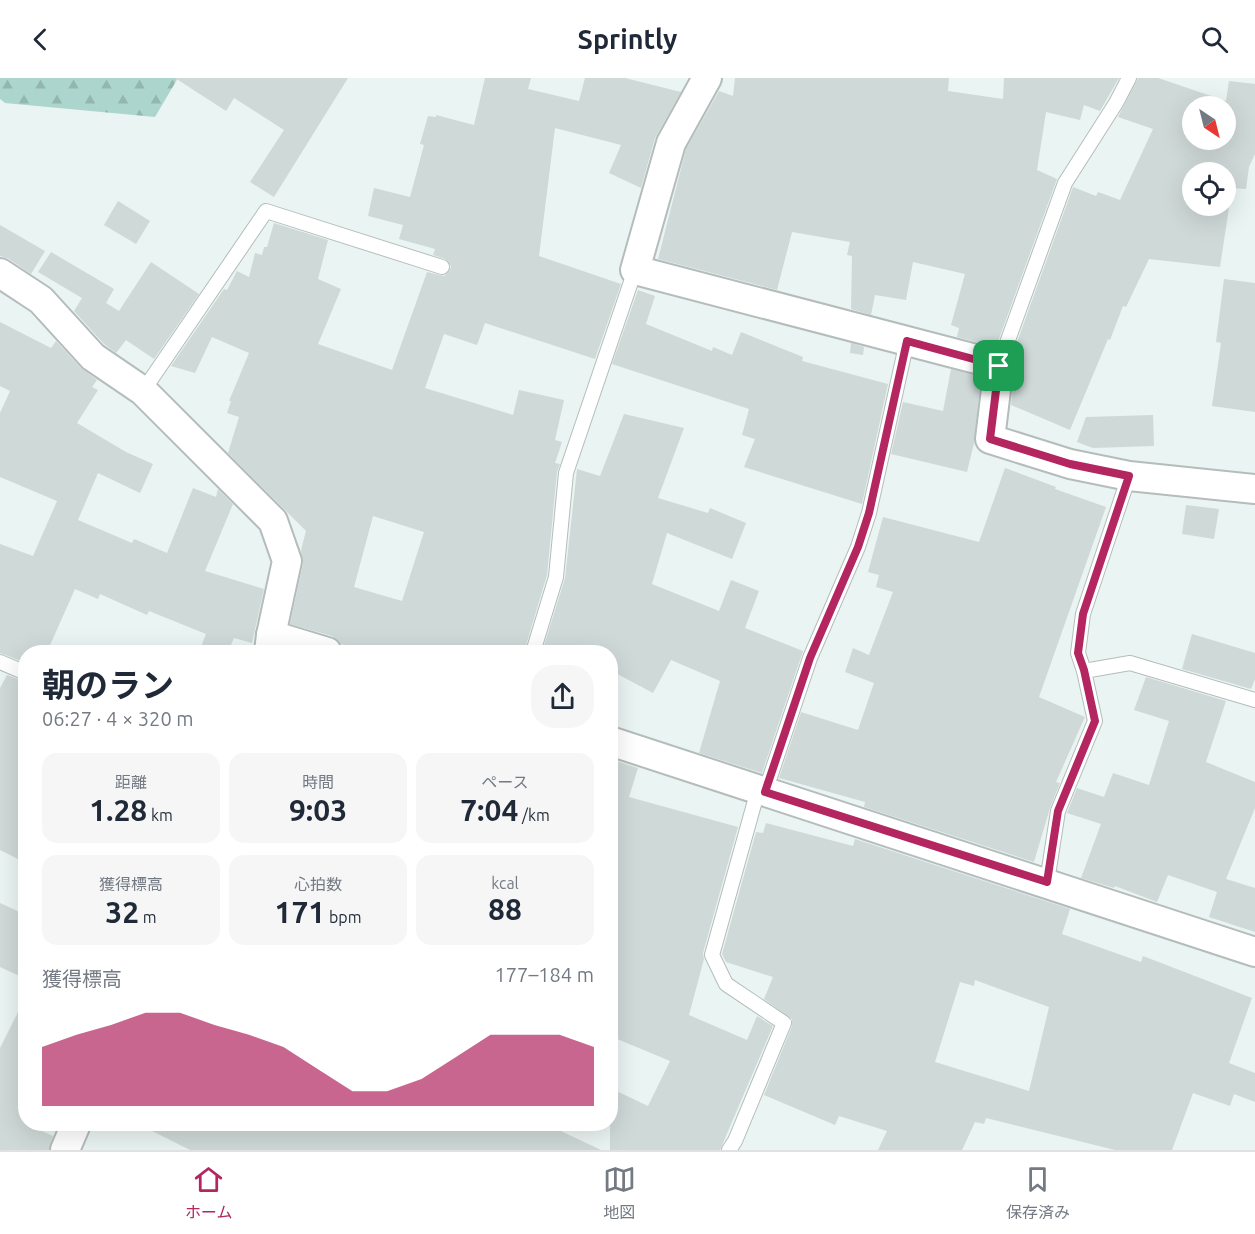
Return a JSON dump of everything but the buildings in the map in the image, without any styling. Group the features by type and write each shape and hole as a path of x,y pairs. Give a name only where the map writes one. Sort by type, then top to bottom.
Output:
{"street":[{"path":"707,78 671,143 635,270 999,366 990,439 1070,464 1129,476 1254,487"},
{"path":"0,273 41,300 93,357 143,391 273,521 287,561 270,644"},
{"path":"618,744 1047,882 1255,952"}],"lane":[{"path":"999,366 1065,183 1116,103 1129,78"},
{"path":"143,391 266,211 442,267"},
{"path":"535,645 556,577 566,473 635,270"},
{"path":"729,1150 784,1023 726,984 712,955 762,791 810,658 858,547 869,513 907,341"},
{"path":"1047,882 1058,811 1095,721 1078,653 1083,614 1129,476"},
{"path":"0,662 18,670"},
{"path":"1084,670 1130,663 1255,700"}],"green space":[{"path":"0,78 178,78 155,117 5,103 0,99"}],"route":[{"path":"907,341 999,366 990,439 1070,464 1129,476 1083,614 1078,653 1095,721 1058,811 1047,882 765,792 810,658 858,547 869,513 907,341"}]}
